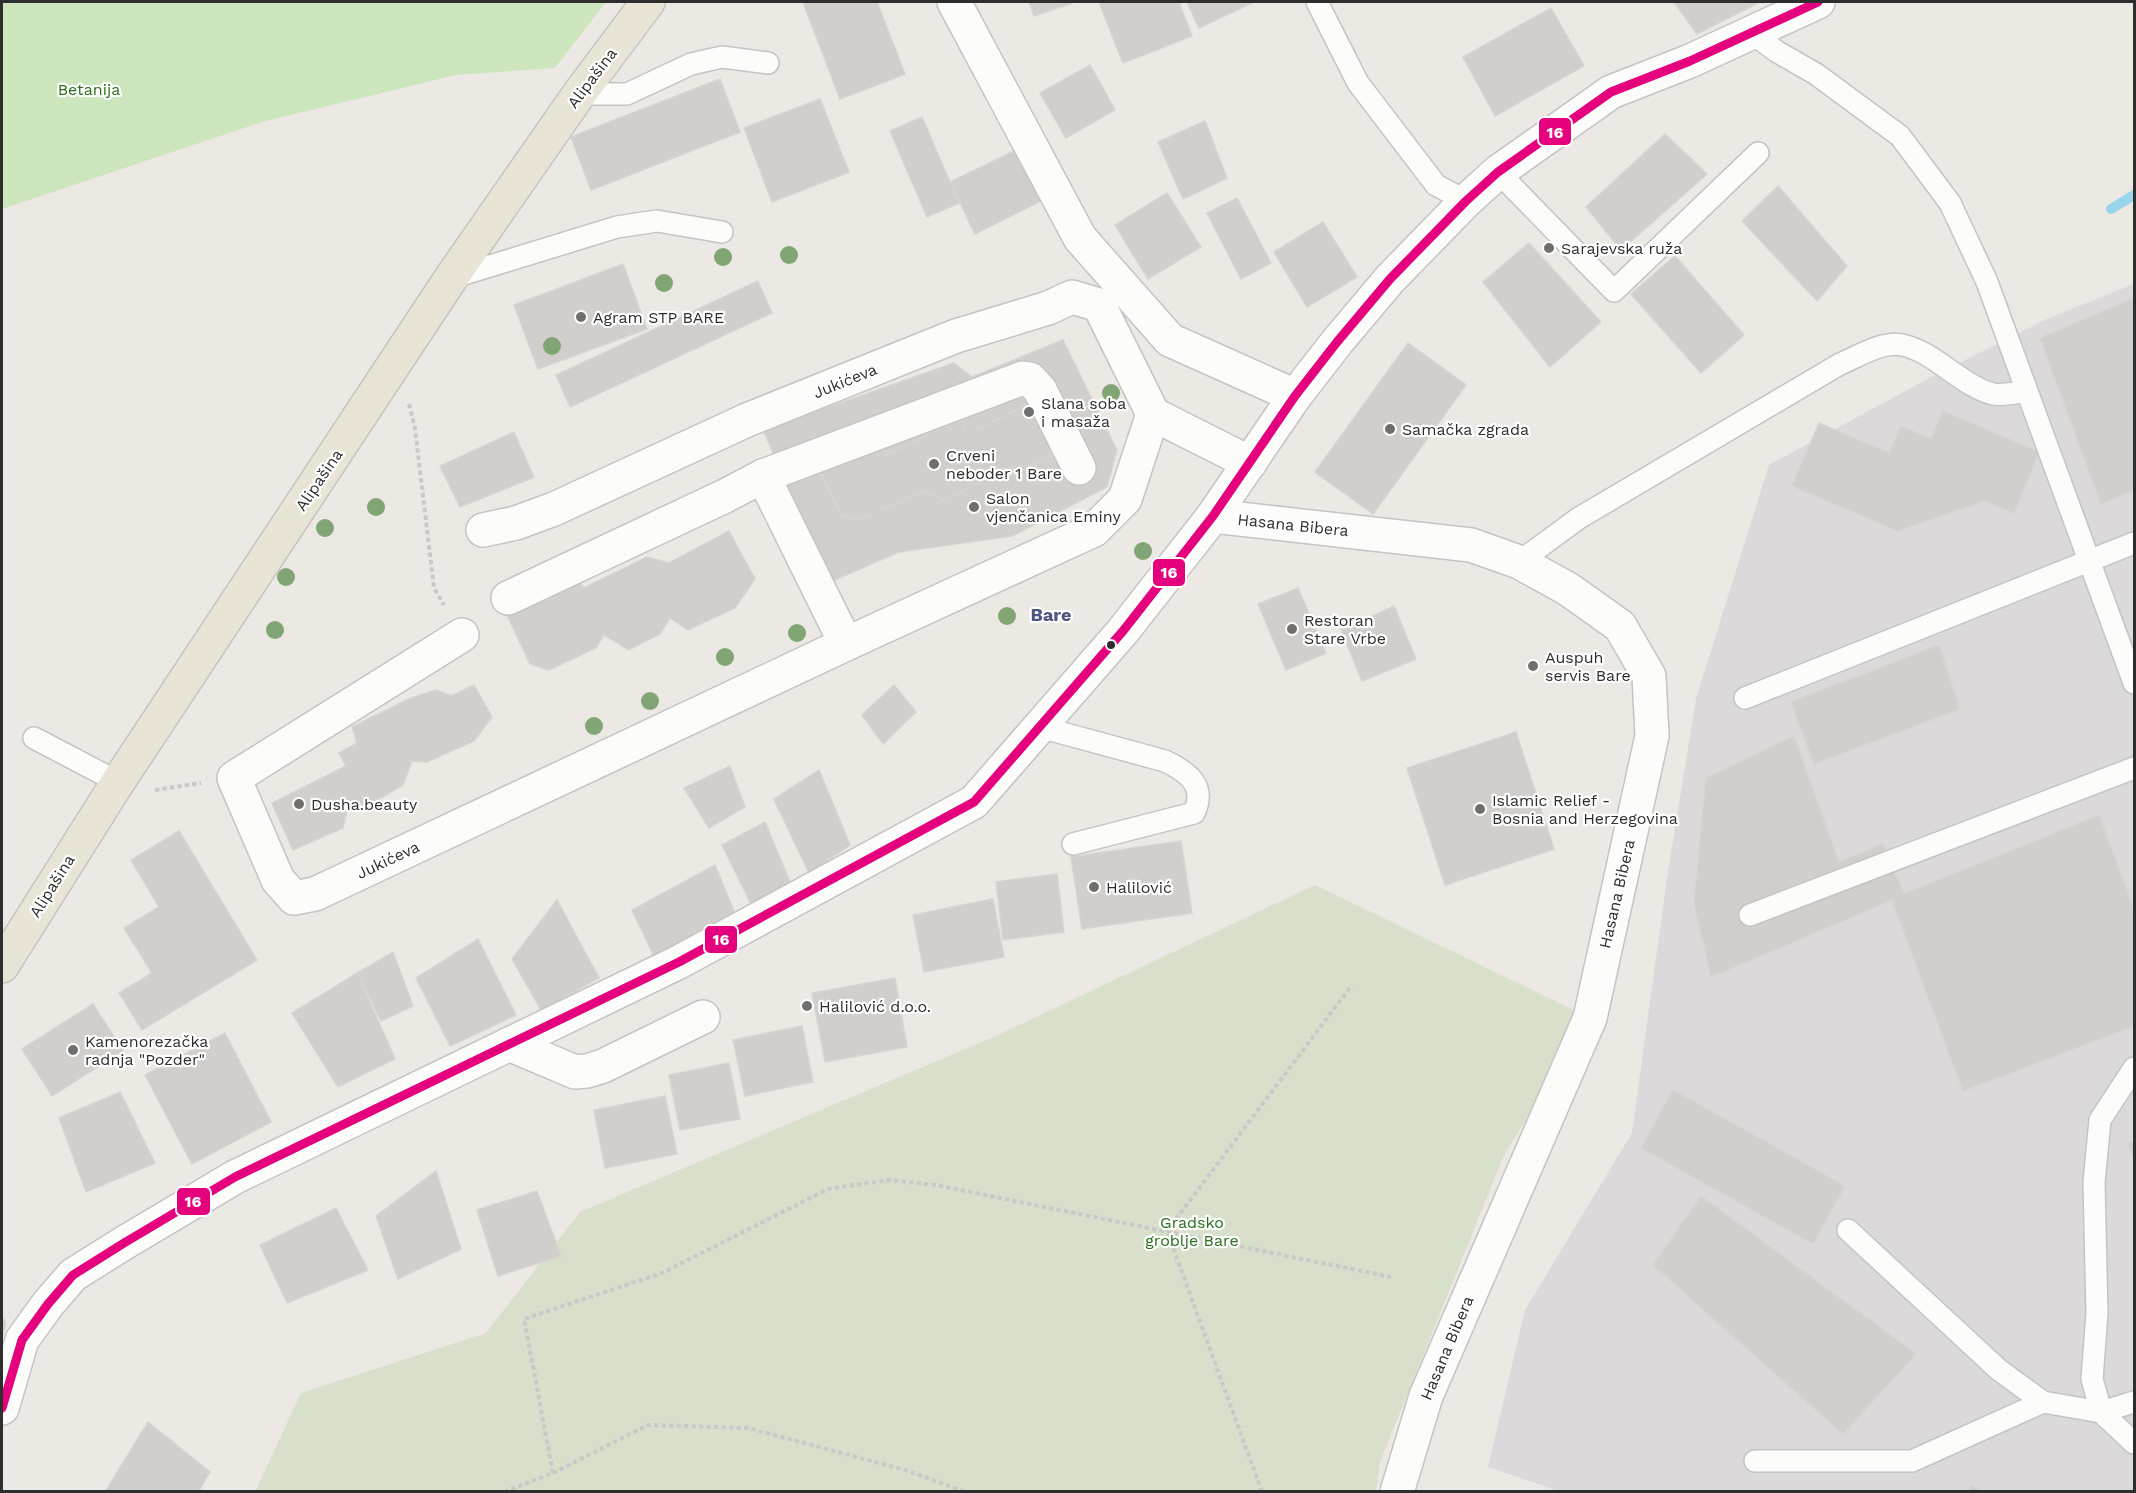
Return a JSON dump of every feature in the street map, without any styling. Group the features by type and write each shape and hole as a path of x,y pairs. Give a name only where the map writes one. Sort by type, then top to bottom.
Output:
{"main road":[{"name":"Alipašina","path":"2,966 114,790 451,278 579,94 648,2"}],"street":[{"path":"954,2 1080,238 1170,340 1295,396"},
{"path":"5,1387 22,1340 73,1275 235,1177 679,962 974,802 1123,631 1213,516 1295,396 1337,342 1390,279 1466,201 1498,172 1611,92 1690,61 1818,2"},
{"name":"Jukićeva","path":"234,778 278,880 294,898 315,894 1094,530 1125,499 1153,414 1099,305 1072,297 1048,308 956,336 747,420 554,509 516,523 483,530"},
{"path":"508,598 763,476 1023,378 1030,379 1040,390 1079,468"},
{"path":"1153,414 1250,463"},
{"path":"763,476 846,644"},
{"name":"Hasana Bibera","path":"1213,516 1471,545 1520,562 1568,589 1620,626 1649,676 1652,736 1590,1018 1426,1396 1397,1491"},
{"path":"234,778 462,635"},
{"path":"509,1044 575,1072 587,1071 603,1066 703,1017"}],"lane":[{"path":"1317,2 1358,83 1436,185 1466,201"},
{"path":"1752,33 1776,51 1816,74 1900,136 1950,203 1988,282 2026,392 2134,683"},
{"path":"579,94 627,94 691,64 722,57 768,63"},
{"path":"1498,172 1614,291 1758,153"},
{"path":"451,278 616,227 657,221 722,232"},
{"path":"1520,562 1579,518 1840,364 1878,347 1902,345 1925,354 1966,381 1994,394 2026,392"},
{"path":"1745,698 2134,543"},
{"path":"1040,727 1166,761 1179,767 1191,778 1198,790 1200,802 1194,813 1073,844"},
{"path":"34,738 70,755 114,790"},
{"path":"1750,915 2134,768"},
{"path":"2134,1068 2100,1120 2094,1182 2097,1313 2092,1379 2101,1412 2134,1443"},
{"path":"1848,1230 2000,1370 2043,1402 2101,1412 2134,1402"},
{"path":"1755,1461 1912,1461 2043,1402"}],"path":[{"path":"399,358 415,429 434,588 462,635"},
{"path":"114,790 234,778"},
{"path":"1167,1231 1352,986"},
{"path":"553,1473 524,1319 662,1273 828,1189 888,1180 936,1185 1391,1276"},
{"path":"1167,1231 1262,1491"},
{"path":"504,1491 553,1473 648,1425 748,1428 905,1470 967,1491"}],"shaded area":[{"path":"2134,284 2134,1491 1561,1492 1488,1467 1525,1310 1632,1133 1667,878 1696,699 1769,465 1933,376 2049,318"}],"green space":[{"name":"Betanija","path":"2,2 606,2 555,68 456,75 262,122 2,209"},
{"name":"Gradsko groblje Bare","path":"1315,885 1590,1018 1504,1155 1380,1462 1376,1491 255,1492 301,1393 486,1333 580,1212 996,1036"}],"building":[{"path":"803,2 877,2 905,74 840,99"},
{"path":"1029,2 1075,2 1034,16"},
{"path":"1099,2 1179,2 1192,36 1123,63"},
{"path":"1187,2 1254,2 1199,28"},
{"path":"1674,2 1760,2 1697,34"},
{"path":"1551,8 1584,66 1495,116 1463,57"},
{"path":"1090,65 1115,110 1066,138 1040,93"},
{"path":"720,79 740,132 591,190 571,137"},
{"path":"820,99 849,172 772,202 744,128"},
{"path":"922,117 959,203 927,217 890,131"},
{"path":"1205,121 1227,178 1183,199 1158,142"},
{"path":"1665,134 1707,174 1621,250 1586,207"},
{"path":"1016,150 1041,201 975,234 950,182"},
{"path":"1778,186 1847,266 1817,301 1742,221"},
{"path":"1167,193 1201,247 1148,279 1115,225"},
{"path":"1237,198 1271,263 1241,279 1207,213"},
{"path":"1323,222 1357,277 1307,307 1274,252"},
{"path":"1529,243 1601,322 1550,367 1483,282"},
{"path":"1675,256 1744,335 1701,373 1631,294"},
{"name":"Agram STP BARE","path":"623,264 647,329 538,369 514,305"},
{"path":"758,281 772,313 570,407 556,375"},
{"path":"2134,298 2134,490 2101,504 2040,338"},
{"path":"1063,340 1117,450 1107,487 1012,536 899,552 830,582 763,430 954,363 972,377"},
{"name":"Samačka zgrada","path":"1408,343 1466,385 1373,514 1315,472"},
{"name":"Crveni neboder 1 Bare","path":"1037,400 1061,451 1010,476 1006,469 945,501 924,491 858,520 842,516 819,470 873,444 880,458 960,419 968,434"},
{"path":"1943,411 2039,452 2014,513 1984,501 1898,531 1792,486 1819,423 1889,453 1901,426 1931,439"},
{"path":"514,432 534,477 460,507 440,466"},
{"path":"729,531 755,579 735,608 688,630 670,618 660,634 629,650 604,635 596,648 549,670 530,664 507,615 578,581 584,588 647,557 669,563"},
{"name":"Restoran Stare Vrbe","path":"1298,588 1326,653 1286,670 1258,604"},
{"path":"1394,606 1416,659 1362,681 1341,630"},
{"path":"1939,645 1960,709 1814,764 1791,702"},
{"path":"474,685 492,717 474,741 427,762 412,761 403,785 369,805 348,805 343,828 293,850 272,803 346,766 339,753 357,743 352,727 411,698 436,690 451,696"},
{"path":"894,685 916,712 883,744 862,715"},
{"name":"Islamic Relief - Bosnia and Herzegovina","path":"1516,732 1554,849 1445,885 1407,768"},
{"path":"1794,736 1839,862 1883,844 1904,894 2099,815 2134,909 2134,1026 1963,1091 1892,900 1711,977 1694,903 1706,778"},
{"path":"730,766 745,807 709,828 684,788"},
{"path":"819,770 850,845 809,873 774,799"},
{"path":"765,822 790,882 752,906 722,845"},
{"path":"179,831 257,960 142,1030 119,993 152,973 124,928 159,907 131,860"},
{"path":"1181,841 1192,913 1082,929 1071,857"},
{"path":"715,865 736,916 655,958 632,910"},
{"path":"1057,874 1064,932 1003,940 996,882"},
{"path":"993,899 1004,957 924,972 913,915"},
{"path":"557,900 599,978 541,1010 512,959"},
{"path":"478,939 516,1015 450,1046 416,978"},
{"path":"393,952 413,1006 381,1021 357,973"},
{"path":"357,973 395,1059 338,1087 292,1013"},
{"path":"895,978 907,1047 825,1062 812,993"},
{"name":"Kamenorezačka radnja \"Pozder\"","path":"93,1004 123,1051 52,1096 22,1049"},
{"path":"802,1026 813,1082 745,1096 733,1040"},
{"path":"225,1033 271,1122 192,1164 145,1075"},
{"path":"729,1063 740,1119 680,1130 669,1075"},
{"path":"1673,1090 1845,1186 1813,1244 1641,1148"},
{"path":"120,1092 155,1163 86,1192 59,1118"},
{"path":"665,1096 677,1154 605,1168 594,1110"},
{"path":"2134,1141 2134,1160 2128,1143"},
{"path":"436,1171 461,1249 398,1279 376,1216"},
{"path":"537,1191 561,1256 498,1276 477,1210"},
{"path":"1701,1196 1916,1354 1843,1434 1653,1265"},
{"path":"336,1208 368,1270 287,1303 260,1245"},
{"path":"2,1318 6,1322 2,1338"},
{"path":"148,1422 210,1472 198,1492 105,1492"},
{"path":"1971,1486 1983,1492 1969,1492"}],"waterway":[{"path":"2111,209 2134,195"}],"transit line":[{"name":"16","path":"2,1408 22,1340 48,1304 73,1275 124,1243 235,1177 679,962 974,802 1123,631 1213,516 1295,396 1337,342 1390,279 1466,201 1498,172 1611,92 1690,61 1818,2"}],"place":[{"name":"Sarajevska ruža","path":"1549,248"},
{"name":"Agram STP BARE","path":"581,317"},
{"name":"Slana soba i masaža","path":"1029,412"},
{"name":"Samačka zgrada","path":"1390,429"},
{"name":"Crveni neboder 1 Bare","path":"934,464"},
{"name":"Salon vjenčanica Eminy","path":"974,507"},
{"name":"Restoran Stare Vrbe","path":"1292,629"},
{"name":"Auspuh servis Bare","path":"1533,666"},
{"name":"Dusha.beauty","path":"299,804"},
{"name":"Islamic Relief - Bosnia and Herzegovina","path":"1480,809"},
{"name":"Halilović","path":"1094,887"},
{"name":"Halilović d.o.o.","path":"807,1006"},
{"name":"Kamenorezačka radnja \"Pozder\"","path":"73,1050"}],"district":[{"name":"Bare","path":"1051,614"}]}
